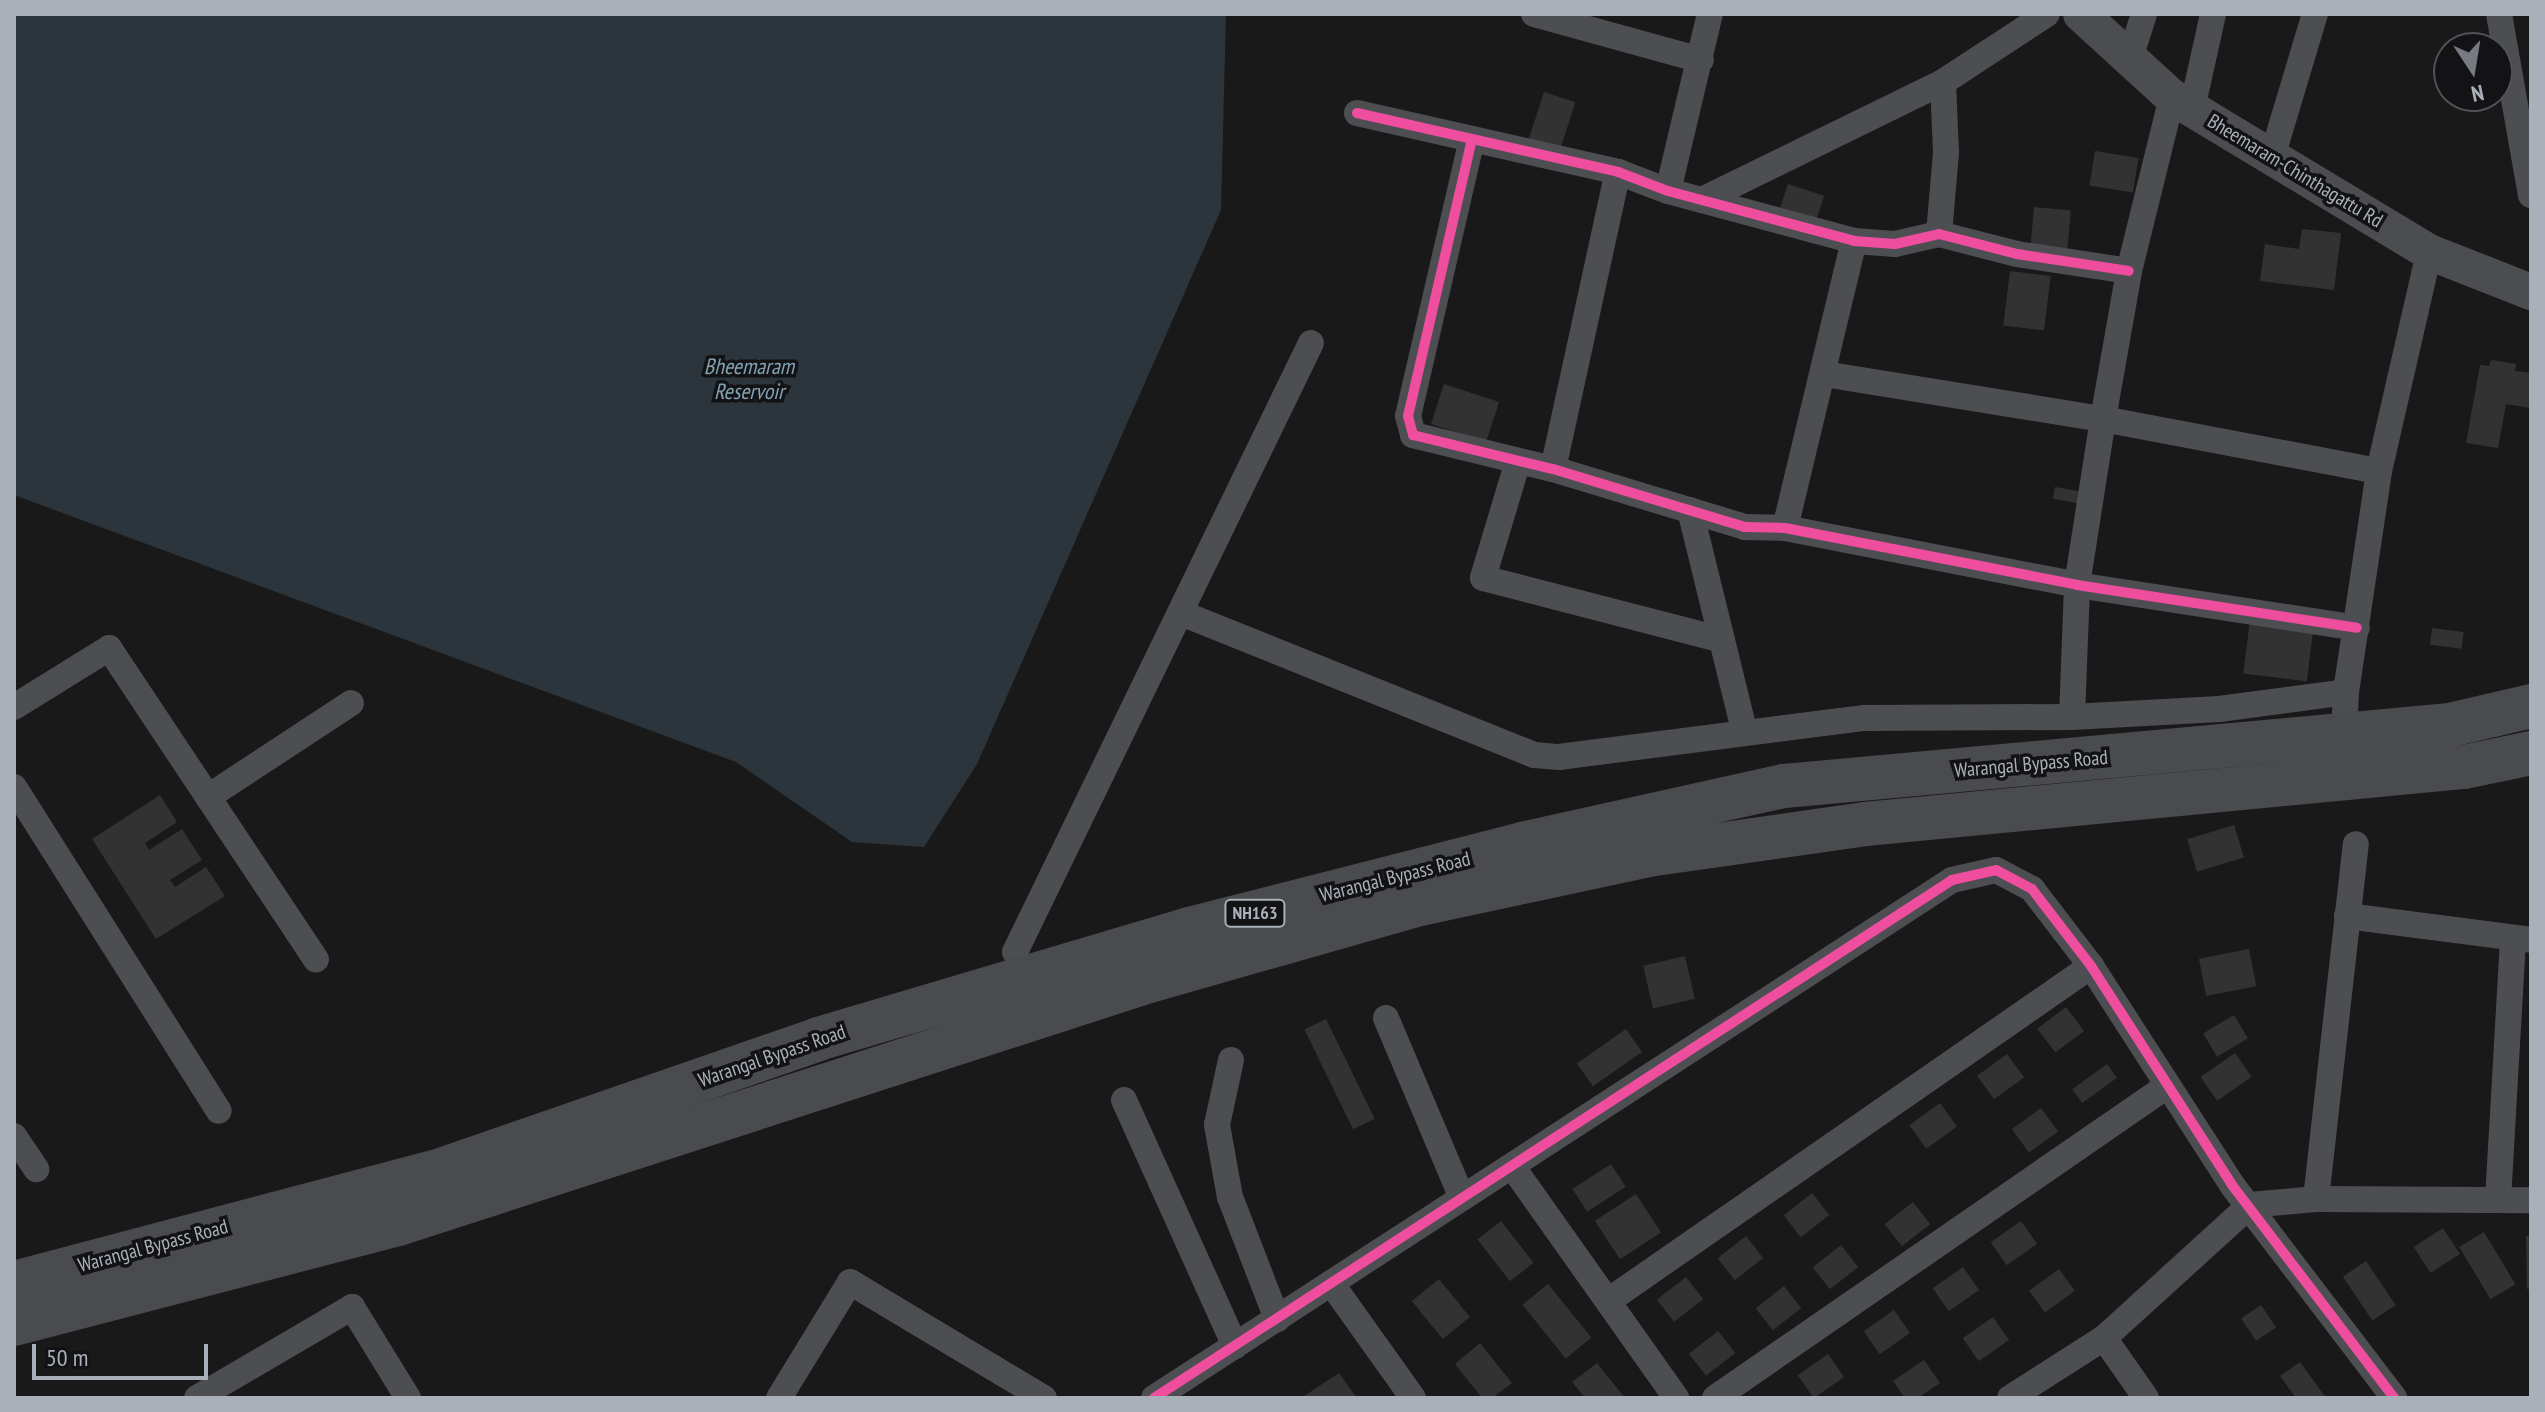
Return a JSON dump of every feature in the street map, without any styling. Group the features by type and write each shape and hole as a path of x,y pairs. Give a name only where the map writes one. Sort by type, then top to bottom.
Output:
{"highway":[{"name":"Warangal Bypass Road","path":"14,1283 435,1172 818,1039 1189,929 1522,844 1784,786 2450,725 2531,706"},
{"name":"Warangal Bypass Road","path":"14,1324 398,1224 1149,981 1420,904 1648,855 1865,824 2464,767 2531,753"}],"street":[{"path":"1534,14 1701,60"},
{"path":"1668,191 1710,14"},
{"path":"1702,200 1943,82 2047,14"},
{"name":"Bheemaram-Chinthagattu Rd","path":"2081,14 2182,103 2429,252 2531,292"},
{"path":"2130,58 2144,14"},
{"path":"2072,717 2077,585 2129,271 2213,14"},
{"path":"2272,157 2315,14"},
{"path":"2499,14 2531,195"},
{"path":"1939,234 1946,152 1943,82"},
{"path":"1357,113 1618,172 1668,191 1854,241 1895,244 1939,234 2017,254 2129,271"},
{"path":"1472,139 1408,427 1420,439 1553,469 1745,527 1785,528 2077,585 2357,628"},
{"path":"1553,469 1618,172"},
{"path":"1785,528 1854,241"},
{"path":"2344,735 2346,692 2379,471 2429,252"},
{"path":"1015,952 1311,343"},
{"path":"1824,374 2103,419 2379,471"},
{"path":"1518,461 1483,578 1722,640"},
{"path":"1690,510 1744,730"},
{"path":"1181,613 1325,675 1535,755 1591,754 1744,730 1865,718 2072,717 2219,709 2346,692"},
{"path":"14,707 109,648 316,959"},
{"path":"208,797 351,703"},
{"path":"14,787 219,1111"},
{"path":"2316,1199 2356,844"},
{"path":"1154,1398 1952,880 1996,870 2032,889 2091,966 2167,1086 2250,1205 2394,1398"},
{"path":"2347,916 2522,939 2498,1200"},
{"path":"1608,1301 2091,966"},
{"path":"1386,1018 1462,1198"},
{"path":"1231,1060 1217,1125 1230,1197 1277,1319"},
{"path":"1715,1398 2167,1086"},
{"path":"1124,1100 1235,1346"},
{"path":"14,1136 36,1169"},
{"path":"1512,1166 1676,1398"},
{"path":"2010,1398 2104,1338 2250,1205 2316,1199 2531,1200"},
{"path":"779,1398 850,1282 1044,1398"},
{"path":"1331,1283 1413,1398"},
{"path":"197,1398 228,1390 352,1307 408,1398"},
{"path":"2104,1338 2146,1398"}],"water":[{"name":"Bheemaram Reservoir","path":"14,14 1226,14 1221,210 977,764 924,847 852,842 736,762 14,495"}],"building":[{"path":"1544,92 1575,102 1559,152 1528,141"},
{"path":"2095,151 2138,158 2133,192 2090,186"},
{"path":"1788,184 1824,196 1815,224 1779,213"},
{"path":"2034,207 2071,210 2067,249 2031,246"},
{"path":"2302,229 2341,233 2334,290 2260,281 2265,244 2299,249"},
{"path":"2010,271 2051,276 2044,331 2003,326"},
{"path":"2491,360 2516,364 2515,371 2531,373 2531,408 2506,404 2498,448 2466,443 2480,365 2489,366"},
{"path":"1444,384 1499,402 1486,442 1431,424"},
{"path":"2055,487 2089,493 2087,505 2053,499"},
{"path":"2250,619 2314,627 2307,681 2243,674"},
{"path":"2432,628 2464,632 2462,649 2430,645"},
{"path":"160,795 177,822 145,843 149,850 182,829 202,860 170,880 175,887 206,867 225,896 156,939 92,839"},
{"path":"2234,825 2244,858 2197,872 2187,839"},
{"path":"2249,949 2256,986 2206,996 2199,959"},
{"path":"1685,956 1695,999 1653,1009 1643,966"},
{"path":"2066,1007 2084,1031 2055,1053 2037,1029"},
{"path":"2234,1015 2248,1038 2217,1057 2203,1034"},
{"path":"1326,1019 1375,1119 1353,1129 1304,1030"},
{"path":"1626,1029 1642,1052 1593,1086 1577,1063"},
{"path":"2235,1053 2252,1077 2217,1101 2201,1077"},
{"path":"2007,1054 2024,1077 1994,1099 1977,1076"},
{"path":"2107,1064 2117,1078 2082,1103 2072,1089"},
{"path":"1940,1103 1957,1126 1926,1149 1909,1125"},
{"path":"2041,1108 2058,1131 2029,1153 2012,1129"},
{"path":"1611,1164 1626,1187 1587,1212 1572,1189"},
{"path":"1812,1193 1829,1215 1801,1237 1784,1215"},
{"path":"1636,1194 1661,1233 1620,1259 1595,1221"},
{"path":"1913,1202 1930,1224 1902,1246 1885,1224"},
{"path":"1501,1221 1534,1263 1510,1281 1477,1239"},
{"path":"2021,1221 2037,1244 2007,1265 1991,1242"},
{"path":"2443,1228 2460,1254 2431,1273 2414,1247"},
{"path":"2484,1232 2515,1284 2491,1299 2459,1247"},
{"path":"1746,1236 1763,1258 1735,1280 1718,1258"},
{"path":"2526,1236 2531,1236 2531,1289 2527,1289"},
{"path":"1841,1245 1858,1267 1830,1289 1813,1267"},
{"path":"2366,1261 2396,1305 2372,1321 2343,1277"},
{"path":"1963,1267 1979,1290 1949,1311 1933,1288"},
{"path":"2059,1269 2075,1291 2045,1313 2029,1291"},
{"path":"1686,1277 1703,1299 1674,1322 1657,1300"},
{"path":"1439,1279 1470,1317 1443,1339 1412,1301"},
{"path":"1548,1284 1591,1338 1566,1358 1522,1305"},
{"path":"1784,1286 1801,1308 1773,1330 1756,1308"},
{"path":"2261,1305 2276,1327 2256,1341 2241,1318"},
{"path":"1894,1310 1910,1333 1880,1354 1864,1331"},
{"path":"1993,1317 2009,1340 1979,1361 1963,1338"},
{"path":"1718,1331 1735,1353 1706,1376 1689,1354"},
{"path":"1480,1343 1512,1383 1492,1398 1482,1398 1455,1364"},
{"path":"1828,1354 1844,1377 1814,1398 1798,1375"},
{"path":"1924,1360 1940,1383 1918,1398 1905,1398 1893,1381"},
{"path":"2300,1362 2326,1398 2296,1398 2280,1376"},
{"path":"1597,1363 1625,1398 1585,1398 1572,1382"},
{"path":"1339,1373 1357,1398 1301,1398"}],"cycle path":[{"path":"1357,113 1618,172 1668,191 1854,241 1895,244 1939,234 2017,254 2129,271"},
{"path":"1472,139 1408,416 1413,435 1553,469 1745,527 1785,528 2077,585 2357,628"},
{"path":"1154,1398 1952,880 1996,870 2032,889 2091,966 2232,1185 2394,1398"}]}
